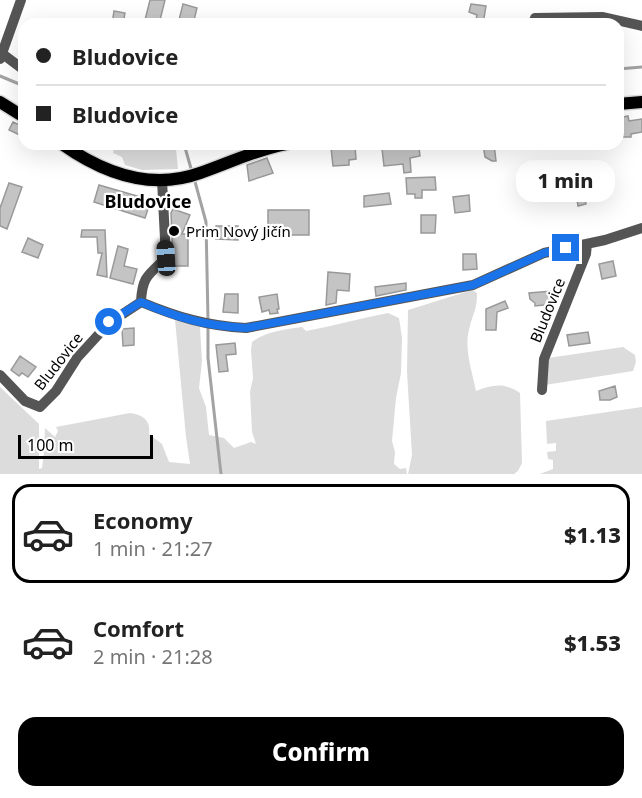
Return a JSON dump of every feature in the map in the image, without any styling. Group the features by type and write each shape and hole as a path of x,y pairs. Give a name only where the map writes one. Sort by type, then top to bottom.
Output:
{"main road":[{"path":"0,102 18,113"},
{"path":"624,104 642,102"},
{"path":"72,150 108,171 140,180 162,180 194,175 263,150"}],"street":[{"path":"18,66 1,55 21,0"},
{"path":"535,18 607,18"},
{"path":"624,22 642,26"},
{"path":"162,180 166,258 142,284 141,302 184,319 217,327 246,328 473,285 544,253 587,244 642,228"},
{"name":"Bludovice","path":"542,390 544,359 552,334 586,254 587,244"},
{"name":"Bludovice","path":"0,375 25,400 40,407 56,390 77,358 109,322 141,302"}],"shaded area":[{"path":"114,150 176,150 178,169 142,170 125,165 122,157 113,153"},
{"path":"472,290 477,293 477,298 467,342 476,391 487,387 503,386 520,393 522,463 514,474 408,474 412,455 407,372 408,310"},
{"path":"388,313 399,318 402,338 401,373 392,441 395,452 394,464 400,469 406,468 407,474 0,474 0,387 39,424 39,469 42,468 44,452 47,449 44,448 45,428 55,437 58,431 56,427 130,413 145,419 149,425 149,434 162,444 169,462 190,464 175,320 200,327 202,361 199,388 206,407 209,435 224,438 234,448 251,442 256,444 252,432 250,392 253,378 252,342 269,333 282,330 302,327 306,331"},
{"path":"623,347 635,355 636,362 633,371 545,385 548,358"},
{"path":"642,407 642,474 540,474 553,469 553,460 548,459 547,452 556,451 556,443 547,444 546,421"}],"building":[{"path":"150,0 165,0 160,18 146,18"},
{"path":"183,4 197,8 194,18 180,18"},
{"path":"471,4 486,6 484,18 476,18 477,15 469,12"},
{"path":"114,11 125,13 124,18 113,18"},
{"path":"628,116 629,121 642,119 642,132 631,134 631,137 624,137 624,117"},
{"path":"13,122 18,124 18,134 9,130"},
{"path":"331,150 355,150 356,159 349,160 349,165 333,166"},
{"path":"382,150 419,150 420,156 410,158 411,172 404,173 403,164 384,166"},
{"path":"484,150 495,150 496,161 485,157"},
{"path":"267,158 273,173 249,181 247,165"},
{"path":"584,171 587,183 582,184 586,204 578,206 577,200 573,201 570,187 567,188 564,175"},
{"path":"435,177 436,190 422,190 422,198 415,198 415,194 407,194 406,178"},
{"path":"9,183 22,187 7,229 0,226 0,208"},
{"path":"99,185 151,200 145,218 94,202"},
{"path":"389,193 391,204 364,207 364,196"},
{"path":"469,195 470,211 455,213 453,197"},
{"path":"173,209 190,215 182,234 188,234 188,266 169,266 173,258 171,213"},
{"path":"268,210 309,210 309,235 268,235"},
{"path":"421,215 436,215 435,233 421,233"},
{"path":"216,226 238,226 238,240 216,239"},
{"path":"82,230 105,230 107,277 97,275 102,253 98,253 97,237 81,237"},
{"path":"28,238 43,245 38,258 22,252"},
{"path":"118,246 128,249 124,266 137,269 133,284 110,278"},
{"path":"463,254 476,254 477,269 463,270"},
{"path":"613,261 616,276 602,279 599,264"},
{"path":"328,272 350,274 349,291 337,290 336,303 326,305"},
{"path":"406,283 406,290 376,296 375,287"},
{"path":"552,291 553,304 535,306 530,299 529,293"},
{"path":"225,294 238,294 238,313 223,312"},
{"path":"277,294 278,313 270,314 269,310 262,312 259,297"},
{"path":"505,301 508,308 497,312 496,330 486,330 486,309"},
{"path":"134,328 134,345 123,346 122,329"},
{"path":"588,332 590,343 569,346 567,335"},
{"path":"235,343 236,354 226,355 228,371 219,372 216,345"},
{"path":"20,356 36,367 28,377 22,373 19,376 11,370"},
{"path":"615,386 617,397 600,400 599,391"}],"waterway":[{"path":"624,68 642,67"},
{"path":"0,76 18,84"},
{"path":"186,150 192,172"},
{"path":"194,178 206,222 208,320"},
{"path":"208,326 208,358 221,474"}],"place":[{"name":"Prim Nový Jičín","path":"174,231"}],"district":[{"name":"Bludovice","path":"148,201"}],"route":[{"path":"109,322 141,302 173,316 217,327 246,328 473,285 544,253 566,248"}]}
